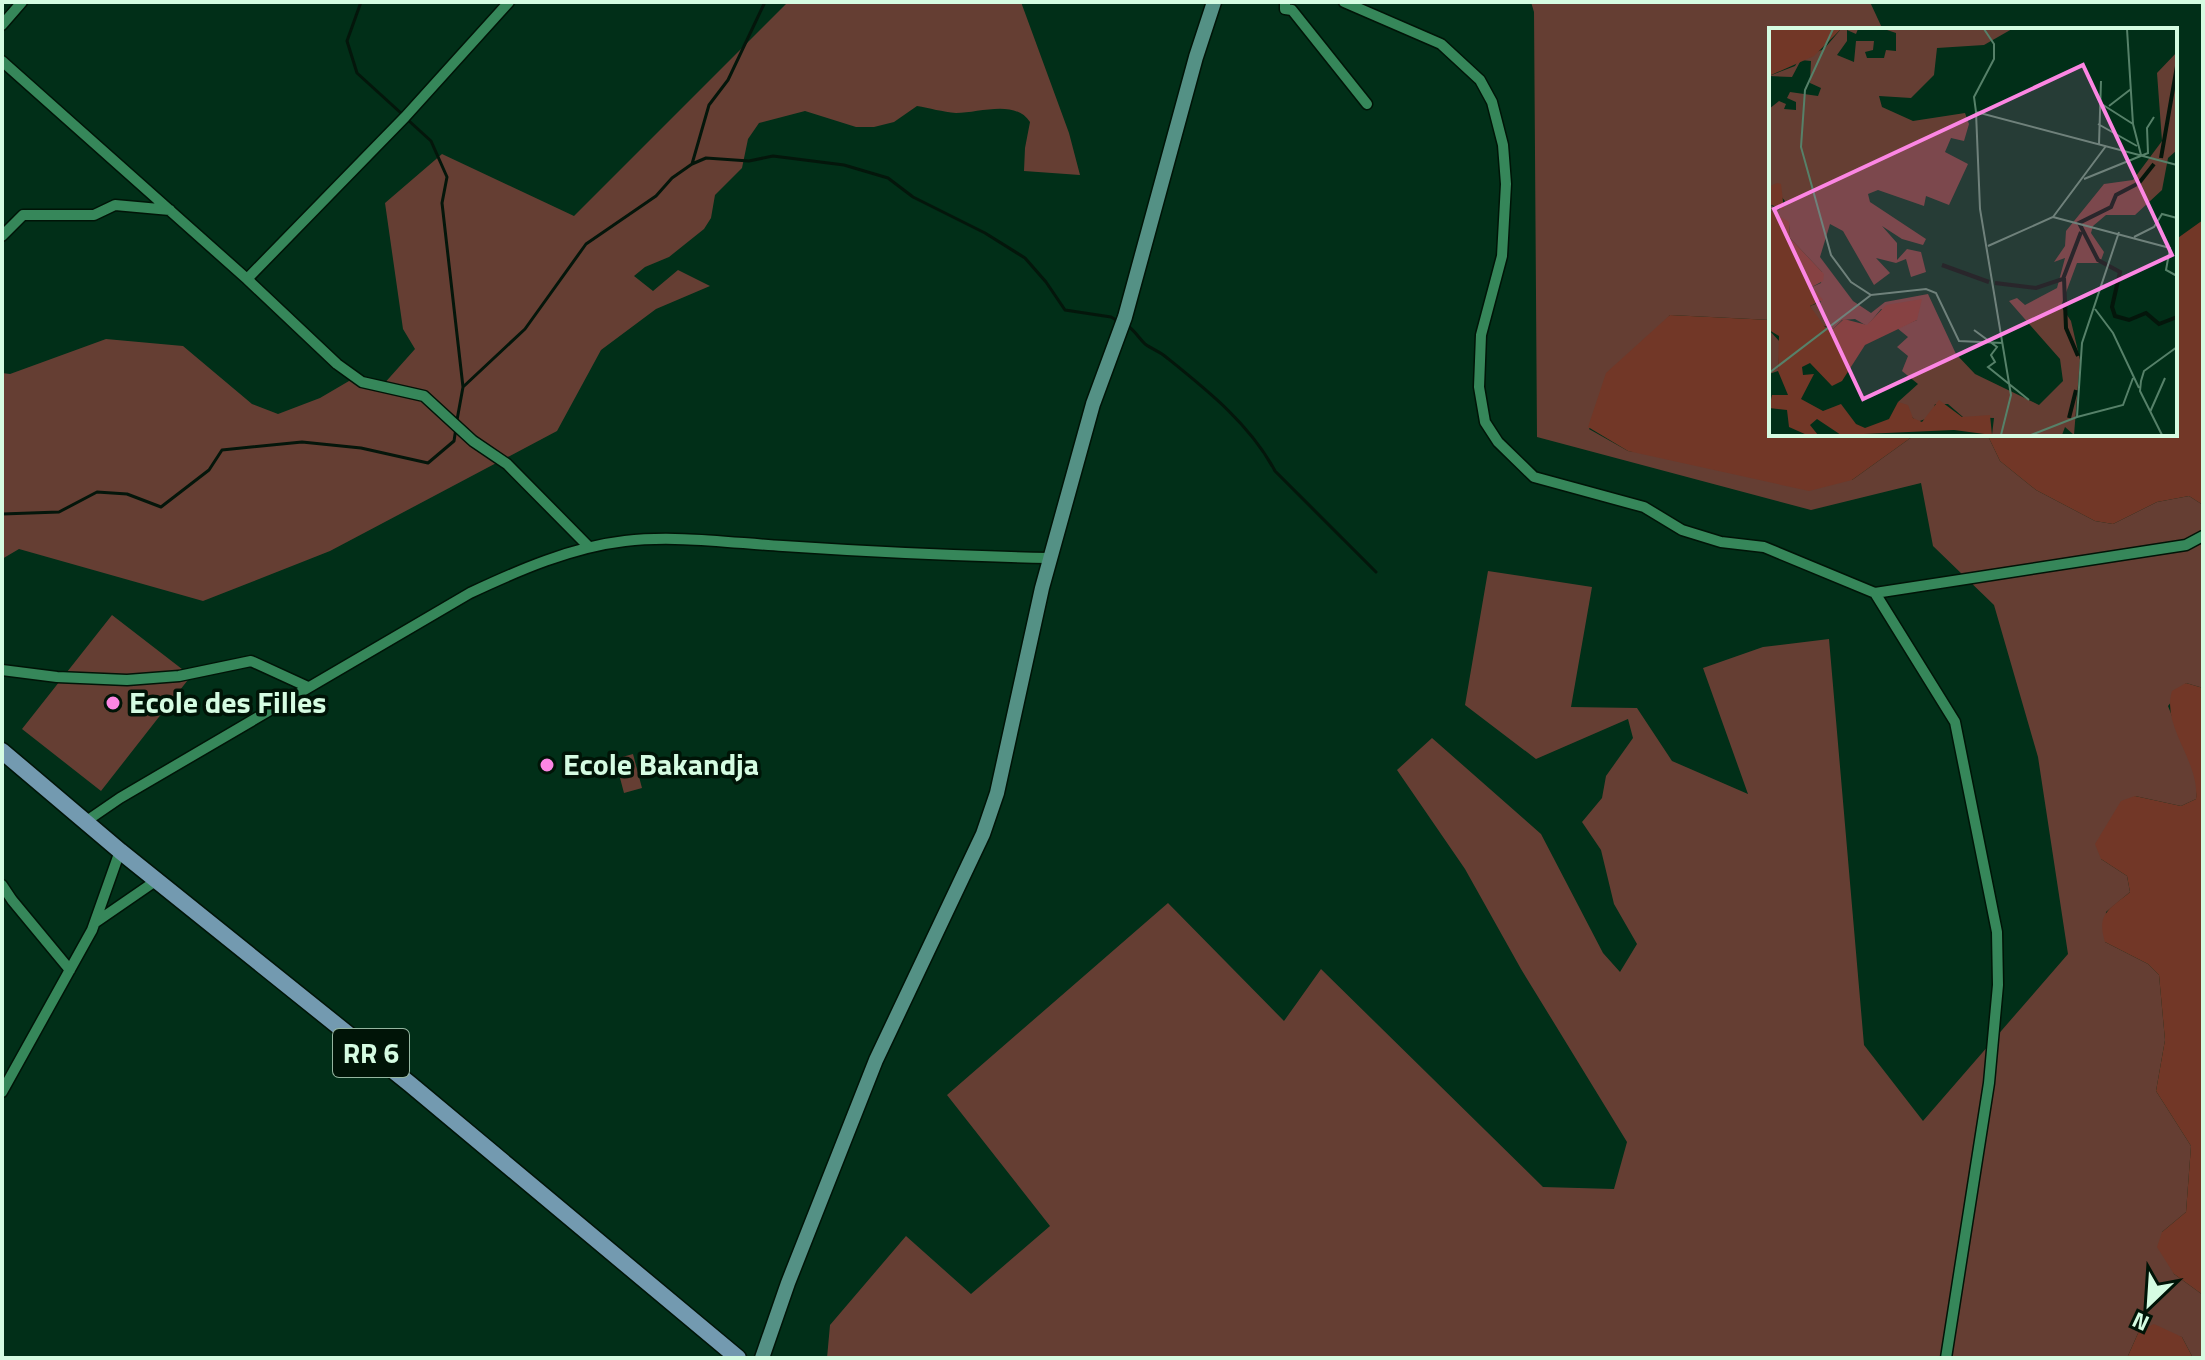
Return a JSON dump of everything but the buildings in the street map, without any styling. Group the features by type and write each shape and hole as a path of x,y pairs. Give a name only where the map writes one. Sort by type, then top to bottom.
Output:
{"main road":[{"path":"762,1358 788,1283 876,1060 983,834 997,793 1016,696 1050,558 1093,404 1125,317 1214,2"},
{"name":"RR 6","path":"2,751 120,851 410,1084 738,1358"}],"street":[{"path":"2,25 22,2"},
{"path":"247,279 405,117 509,2"},
{"path":"1285,2 1285,9 1292,10 1367,104"},
{"path":"1344,2 1441,44 1480,80 1492,102 1503,145 1504,213 1502,256 1481,335 1479,387 1485,422 1498,442 1534,477 1644,507 1682,530 1721,542 1764,547 1875,593 2186,545 2203,536"},
{"path":"2,61 247,279 337,364 362,382 424,396 473,441 507,464 589,547"},
{"path":"2,236 23,215 94,215 115,205 170,210"},
{"path":"85,822 120,798 470,593 589,547 627,540 674,540 939,556 1050,558"},
{"path":"1875,593 1955,722 1997,932 1998,985 1989,1083 1946,1358"},
{"path":"2,670 57,677 127,680 179,676 251,661 308,687"},
{"path":"2,1090 95,923 120,851"},
{"path":"95,923 157,880"},
{"path":"2,885 70,970"}],"shaded area":[{"path":"788,2 1021,2 1069,133 1080,175 1024,171 1030,122 1023,115 1006,109 956,113 917,106 894,122 874,127 856,127 805,111 759,123 748,139 742,168 715,195 711,218 704,229 669,257 645,267 634,276 653,291 678,270 710,286 656,309 601,350 557,431 330,551 203,601 19,549 2,559 2,373 10,374 106,339 183,346 252,404 278,414 320,398 349,381 382,386 415,349 403,329 385,203 442,154 574,216"},
{"path":"1531,2 1870,2 1882,28 1769,28 1769,320 1670,315 1589,429 1628,451 1852,480 1913,436 1988,436 2000,461 2036,490 2095,521 2113,524 2157,502 2189,496 2203,505 2203,688 2186,683 2168,706 2198,782 2196,799 2181,806 2135,796 2101,859 2127,876 2130,892 2106,912 2105,942 2148,964 2159,975 2165,1040 2156,1091 2191,1146 2186,1212 2162,1232 2174,1274 2203,1295 2203,1358 2193,1358 2182,1337 2139,1331 2127,1358 827,1358 830,1325 906,1236 971,1294 1050,1226 947,1095 1168,903 1284,1021 1321,969 1543,1187 1614,1189 1627,1142 1521,969 1465,869 1397,770 1432,738 1541,834 1603,953 1620,972 1637,944 1614,904 1601,850 1582,822 1602,798 1606,776 1633,738 1628,719 1536,759 1465,705 1488,571 1592,587 1571,707 1637,708 1672,761 1748,794 1703,668 1763,647 1829,639 1864,1045 1923,1121 2068,954 2038,757 1994,605 1933,546 1921,483 1811,510 1537,437 1534,12"},
{"path":"2203,220 2203,505 2189,496 2157,502 2113,524 2095,521 2036,490 2000,461 1988,436 2177,436 2177,239"},
{"path":"1670,315 1769,320 1769,436 1913,436 1852,480 1809,491 1628,451 1588,427 1606,373"},
{"path":"112,615 191,676 101,791 22,729"},
{"path":"2186,683 2203,688 2203,1295 2174,1274 2157,1247 2162,1232 2186,1212 2191,1146 2156,1091 2165,1040 2159,975 2148,964 2105,942 2102,924 2107,912 2130,892 2127,876 2101,859 2095,844 2121,801 2135,796 2181,806 2196,799 2196,785 2176,731 2170,704 2172,691"},
{"path":"633,754 642,788 624,793 615,759"},
{"path":"2154,1324 2182,1337 2193,1358 2127,1358 2139,1331"}],"waterway":[{"path":"361,2 347,41 357,73 402,114"},
{"path":"692,164 709,105 728,80 765,2"},
{"path":"408,120 431,141 447,177 442,203 463,387 457,420"},
{"path":"463,387 525,329 586,244 656,196 672,178 706,158 749,161 773,156 844,165 888,178 913,197 985,233 1025,258 1065,310 1111,317 1118,321"},
{"path":"1128,326 1145,344 1166,357 1226,409 1253,438 1275,471 1376,572"},
{"path":"2,514 59,512 97,492 127,494 161,507 209,470 222,450 302,442 361,448 428,463 454,441 456,428"}],"place":[{"name":"Ecole des Filles","path":"113,703"},
{"name":"Ecole Bakandja","path":"547,765"}]}
